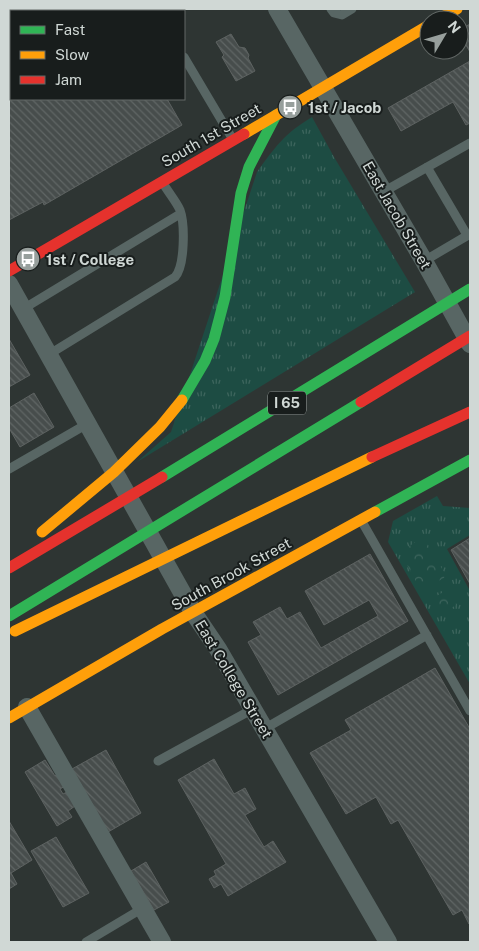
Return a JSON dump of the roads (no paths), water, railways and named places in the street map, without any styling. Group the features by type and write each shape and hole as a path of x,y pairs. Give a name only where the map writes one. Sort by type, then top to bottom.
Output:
{"main road":[{"name":"South 1st Street","path":"9,271 419,31"},
{"path":"9,558 114,472 178,407 205,361 214,339 225,297 241,192 248,167 276,116"},
{"name":"I 65","path":"9,568 180,467 470,289"},
{"name":"I 65","path":"9,616 470,336"},
{"path":"9,634 470,412"},
{"name":"South Brook Street","path":"9,718 193,612 470,460"}],"street":[{"name":"East Jacob Street","path":"277,9 424,261 470,344"},
{"name":"East College Street","path":"9,284 193,612 218,649 388,942"},
{"path":"26,707 162,942"}],"lane":[{"path":"331,9 334,13 342,15 352,9"},
{"path":"185,59 233,140"},
{"path":"383,192 470,145"},
{"path":"424,261 469,234 427,168"},
{"path":"48,354 175,277 178,273 182,250 182,219 162,181"},
{"path":"23,309 180,214"},
{"path":"9,469 87,424"},
{"path":"361,520 470,711"},
{"path":"264,729 427,636"},
{"path":"158,761 253,709"},
{"path":"86,942 143,908"}],"place":[{"name":"1st / Jacob","path":"290,107"},
{"name":"1st / College","path":"28,259"}]}
